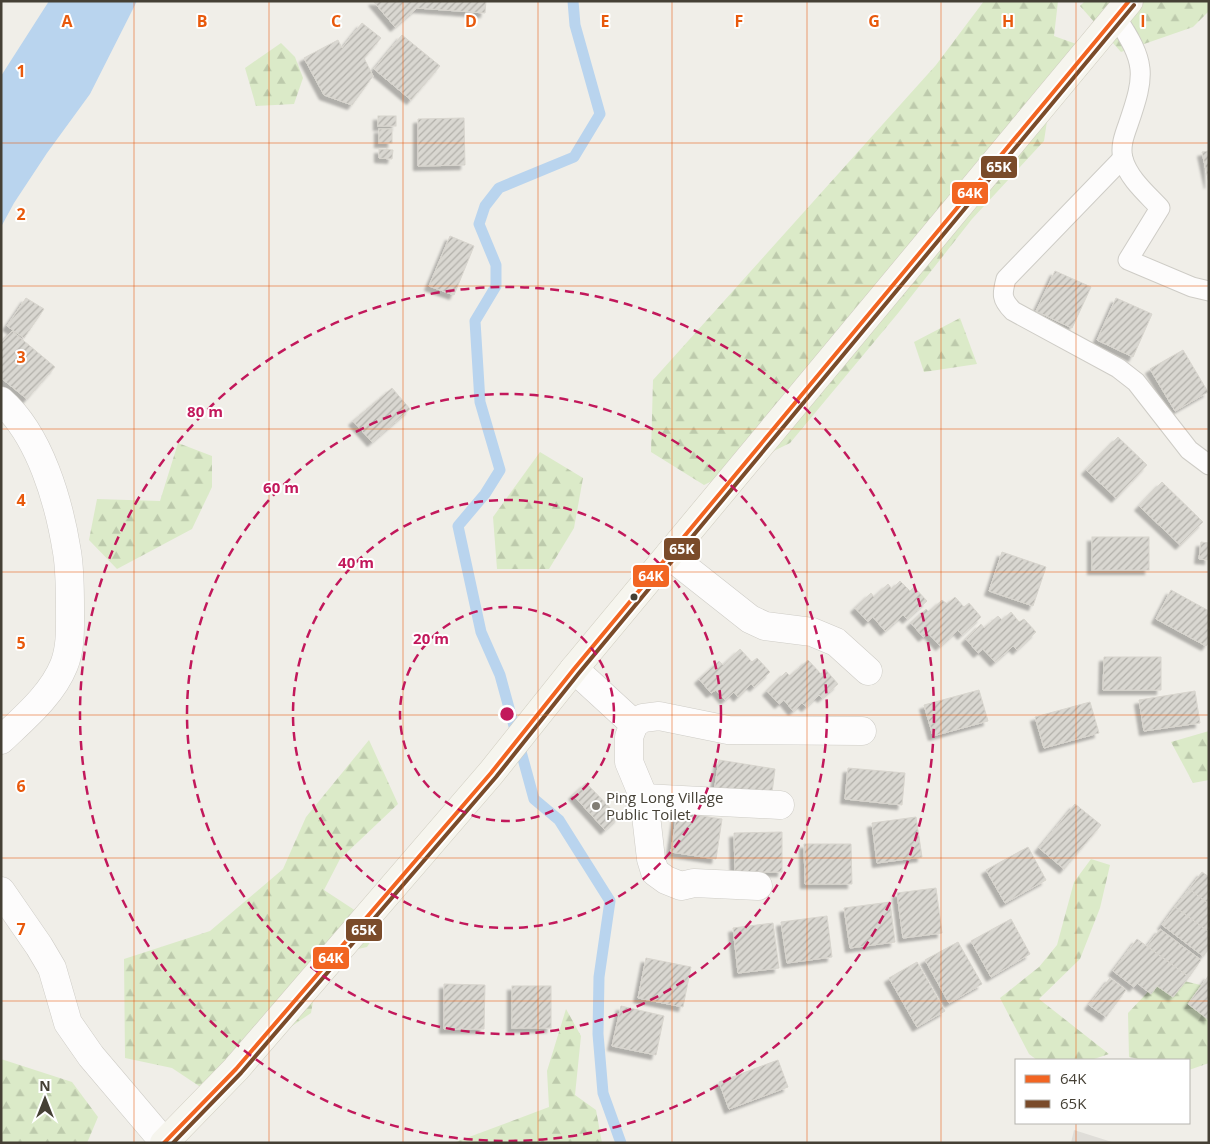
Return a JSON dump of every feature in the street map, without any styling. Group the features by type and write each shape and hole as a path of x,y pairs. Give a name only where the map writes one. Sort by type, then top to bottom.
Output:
{"main road":[{"path":"164,1142 236,1069 491,773 574,669 1123,9"}],"street":[{"path":"1,401 8,407 26,431 45,470 57,507 67,552 70,586 70,628 64,665 55,684 1,740"},
{"path":"669,555 750,619 765,626 812,632 836,642 868,671"},
{"path":"574,669 634,724"},
{"path":"758,886 694,883 681,886 666,880 655,872 651,858 644,798 629,762 629,737 634,724 643,718 659,716 728,730 862,732"},
{"path":"644,798 780,805"},
{"path":"1,891 52,968 68,1024 91,1056 164,1142"}],"lane":[{"path":"1123,9 1141,68 1140,87 1122,145 1123,158 1128,172 1160,208 1128,260 1192,287 1209,291"},
{"path":"1123,158 1006,279 1002,293 1006,304 1013,311 1118,368 1136,382 1189,450 1209,465"}],"green space":[{"path":"984,1 1058,1 1054,36 1079,45 1054,75 1044,141 972,219 899,312 790,443 704,485 651,452 653,380 936,65"},
{"path":"1085,1 1209,1 1209,11 1193,27 1121,52 1080,6"},
{"path":"281,43 295,57 303,78 294,104 256,106 245,68"},
{"path":"960,318 977,364 924,372 914,342"},
{"path":"178,443 212,456 212,487 192,529 117,569 89,540 97,499 160,501"},
{"path":"540,452 583,478 574,528 549,569 497,569 493,517"},
{"path":"1209,731 1209,780 1193,783 1171,742"},
{"path":"369,740 398,804 340,859 324,890 356,911 382,924 367,947 321,957 311,1013 202,1088 172,1068 125,1058 124,959 210,931 283,869 306,817"},
{"path":"1091,859 1110,865 1100,908 1080,959 1039,999 1109,1054 1094,1059 1036,1059 1029,1054 1000,998 1039,967 1057,945 1074,882"},
{"path":"1163,976 1209,987 1209,1063 1190,1070 1190,1059 1139,1059 1129,1057 1128,1013"},
{"path":"566,1009 581,1036 575,1095 596,1110 602,1143 453,1143 549,1107 547,1071"},
{"path":"1,1059 72,1082 98,1117 87,1143 1,1143"}],"shaded area":[{"path":"1074,1130 1115,1143 1071,1143"}],"water":[{"path":"49,1 137,1 90,94 47,153 14,203 1,227 1,76"}],"building":[{"path":"373,1 486,1 485,13 417,8 395,27"},
{"path":"362,23 381,38 364,58 373,76 352,105 324,95 304,58 338,40 342,48"},
{"path":"402,35 440,66 411,100 374,69"},
{"path":"378,116 396,116 396,126 378,126"},
{"path":"464,118 465,165 418,166 418,119"},
{"path":"379,129 392,129 392,143 379,143"},
{"path":"379,149 393,150 392,159 379,158"},
{"path":"1209,151 1209,184 1202,152"},
{"path":"450,236 474,246 454,295 429,286"},
{"path":"1055,271 1091,287 1072,328 1036,311"},
{"path":"26,298 44,309 24,338 7,326"},
{"path":"1116,298 1152,314 1133,357 1097,340"},
{"path":"12,331 55,367 27,399 1,378 1,343"},
{"path":"1183,350 1208,392 1175,411 1150,369"},
{"path":"392,388 410,409 372,442 353,421"},
{"path":"1118,437 1147,465 1116,498 1086,470"},
{"path":"1162,482 1203,522 1180,545 1139,506"},
{"path":"1092,537 1149,537 1149,570 1092,570"},
{"path":"1201,542 1209,543 1209,560 1199,559"},
{"path":"1002,552 1046,567 1033,606 989,591"},
{"path":"900,581 910,591 914,587 927,601 907,619 903,615 885,631 873,617 868,622 855,608 871,593 874,597 888,584 892,589"},
{"path":"1171,590 1209,611 1209,642 1206,646 1156,619"},
{"path":"955,597 964,607 969,603 981,617 962,635 958,630 940,646 928,633 923,637 911,623 926,609 929,612 942,600 947,604"},
{"path":"1011,612 1019,622 1024,619 1036,632 1017,650 1013,646 995,662 983,649 978,653 966,639 981,624 984,628 998,616 1002,620"},
{"path":"740,649 752,662 757,658 770,672 754,687 751,684 738,697 734,692 725,700 716,690 711,693 699,679 719,661 723,665"},
{"path":"1104,657 1161,657 1161,690 1103,690"},
{"path":"808,660 821,674 825,669 838,684 822,698 819,695 806,707 802,703 793,711 784,700 779,704 767,691 786,672 790,676"},
{"path":"979,690 988,721 933,736 924,705"},
{"path":"1195,691 1200,723 1144,731 1139,700"},
{"path":"1090,702 1099,733 1044,748 1035,717"},
{"path":"719,760 775,769 771,801 714,792"},
{"path":"848,768 905,773 902,805 845,799"},
{"name":"Ping Long Village Public Toilet","path":"586,783 619,817 605,830 573,795"},
{"path":"1075,804 1101,825 1064,869 1039,848"},
{"path":"677,812 722,819 716,859 671,852"},
{"path":"916,817 922,857 877,863 872,823"},
{"path":"782,832 782,872 735,872 734,833"},
{"path":"804,844 851,844 852,884 805,884"},
{"path":"1028,847 1046,880 1005,903 986,870"},
{"path":"1202,872 1209,877 1209,904 1189,889"},
{"path":"936,888 942,933 903,938 897,893"},
{"path":"1189,889 1209,904 1209,932 1175,907"},
{"path":"890,902 895,942 850,948 844,908"},
{"path":"1175,907 1209,932 1209,949 1203,956 1162,925"},
{"path":"827,916 832,957 787,963 781,922"},
{"path":"1011,919 1030,954 991,977 971,941"},
{"path":"773,923 779,968 738,973 733,928"},
{"path":"1160,929 1201,960 1189,977 1147,946"},
{"path":"1137,939 1189,977 1173,997 1157,986 1151,994 1137,983 1134,987 1113,971"},
{"path":"958,942 982,984 949,1003 925,960"},
{"path":"646,958 691,967 683,1007 638,998"},
{"path":"917,962 945,1011 917,1027 889,978"},
{"path":"1209,975 1209,1020 1188,1004"},
{"path":"1110,978 1126,990 1106,1017 1089,1005"},
{"path":"444,984 485,985 484,1029 444,1029"},
{"path":"512,986 551,986 551,1028 512,1028"},
{"path":"621,1006 664,1016 656,1055 612,1046"},
{"path":"778,1060 788,1087 729,1109 719,1082"}],"waterway":[{"path":"573,1 575,25 600,114 574,157 499,188 485,206 479,224 496,265 496,286 475,321 480,402 500,470 485,494 458,526 481,632 500,675 534,799 559,820 610,901 599,977 598,1034 603,1093 621,1143"}],"transit line":[{"name":"64K","path":"164,1143 236,1069 491,773 574,669 1129,1"},
{"name":"65K","path":"173,1143 241,1073 496,777 579,673 1134,5"}],"place":[{"name":"Ping Long Village Public Toilet","path":"596,806"}]}
